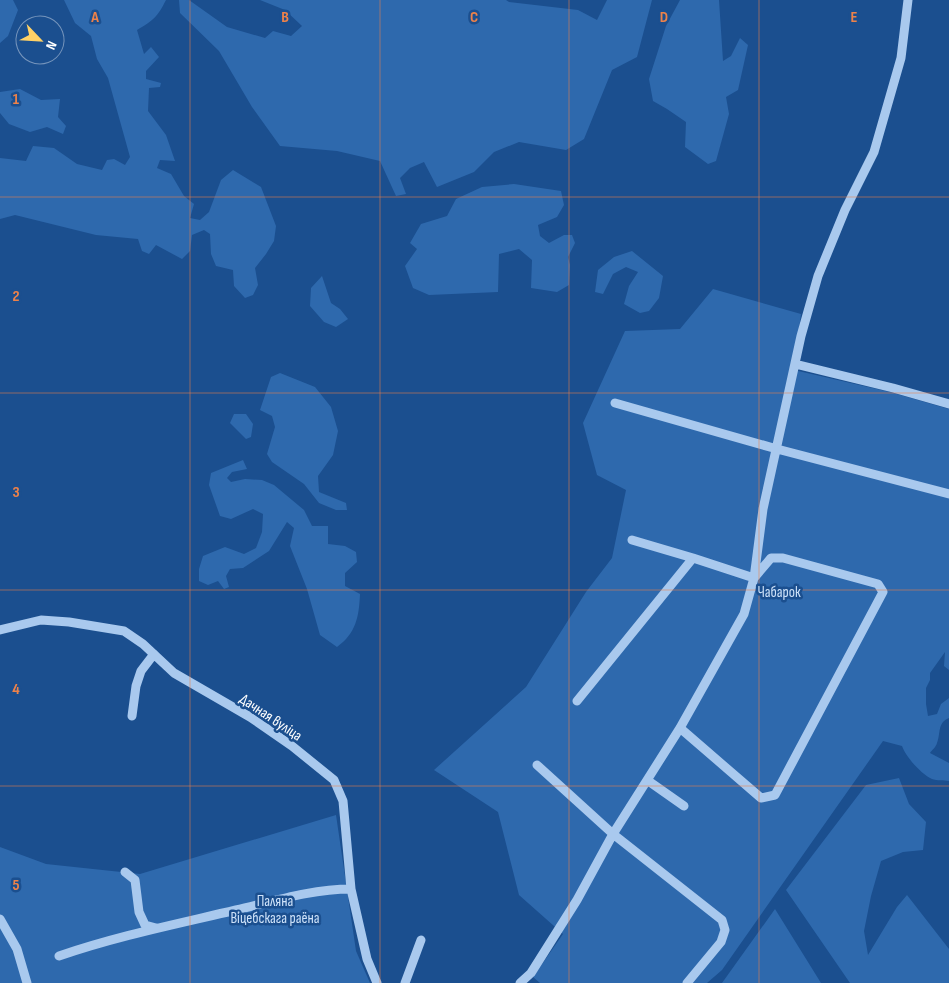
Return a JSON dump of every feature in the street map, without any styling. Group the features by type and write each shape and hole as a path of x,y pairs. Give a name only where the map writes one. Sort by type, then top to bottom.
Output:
{"street":[{"path":"520,983 531,973 576,900 613,834 680,728 744,614 754,578 763,509 776,449 795,364 818,276 845,210 874,152 901,58 908,0"},
{"path":"795,364 894,388 949,404"},
{"path":"615,403 776,449 949,494"},
{"path":"632,540 754,578"},
{"path":"577,701 693,558"},
{"path":"680,728 761,798 775,795 883,592 878,584 783,558 772,558 754,578"},
{"name":"Дачная вуліца","path":"0,630 41,620 69,622 124,632 143,644 174,673 250,717 292,746 334,780 343,801 351,889 367,959 377,983"},
{"path":"132,716 136,686 141,671 154,654"},
{"path":"537,765 613,834 722,920 725,930 721,942 687,983"},
{"path":"647,780 684,806"},
{"path":"125,872 135,880 139,912 145,925 156,928"},
{"path":"59,956 95,944 156,928 296,896 332,889 351,889"},
{"path":"0,919 17,950 27,983"},
{"path":"405,983 421,940"}],"green space":[{"path":"0,0 13,0 18,10 8,36 0,43"},
{"path":"64,0 166,0 154,18 137,30 144,54 151,47 159,57 146,71 146,79 161,83 160,87 149,88 148,111 166,135 175,161 160,160 157,168 171,174 184,196 194,204 190,218 200,220 209,212 221,180 233,170 261,187 276,226 274,241 255,268 258,285 253,295 245,298 234,286 233,270 216,266 211,254 210,234 204,230 192,235 190,251 182,259 156,245 149,254 142,251 138,239 96,235 15,215 0,219 0,158 26,161 33,146 54,148 77,164 102,170 107,160 114,159 125,165 130,157 108,78 97,59 91,36 75,23"},
{"path":"179,0 189,0 227,27 265,38 273,31 291,36 302,26 285,10 260,0 506,0 509,2 578,10 597,20 607,0 652,0 637,57 612,70 584,139 566,150 519,142 494,152 474,172 437,187 424,162 410,168 400,178 406,194 396,196 380,161 337,151 280,146 252,107 219,51 180,13"},
{"path":"680,0 719,0 723,61 731,56 740,38 748,45 738,90 726,97 729,114 716,161 708,164 685,147 686,122 653,101 649,79 666,26"},
{"path":"20,89 41,100 60,99 58,117 66,126 63,134 47,127 30,132 9,124 0,113 0,92"},
{"path":"514,184 561,191 564,205 557,217 538,225 540,236 549,243 564,235 572,235 575,243 568,257 570,265 569,285 557,292 531,288 532,260 519,249 499,254 498,292 429,295 413,288 405,266 417,249 410,243 421,224 447,216 456,199 482,187"},
{"path":"632,251 663,276 659,298 649,311 640,313 624,304 629,286 638,272 626,267 613,274 603,294 595,292 598,270 614,257"},
{"path":"322,276 331,303 340,309 348,319 336,327 324,322 310,306 311,288"},
{"name":"Чабарок","path":"713,289 801,314 794,370 890,392 949,409 949,670 944,666 945,652 930,673 930,680 926,688 926,704 928,716 937,714 941,704 949,698 949,718 941,725 938,739 930,753 949,763 949,781 934,780 928,777 914,765 902,746 883,741 722,970 707,983 540,983 533,977 563,934 519,895 498,812 434,770 526,687 586,592 612,558 626,490 597,475 583,423 625,331 680,329"},
{"path":"280,373 315,387 331,407 338,431 333,455 318,476 319,492 346,503 347,510 336,510 319,503 304,484 272,462 267,454 275,427 272,416 260,410 271,377"},
{"path":"234,414 246,414 253,424 251,437 246,439 230,423"},
{"path":"243,460 247,469 232,472 227,478 231,482 245,479 262,480 274,485 304,510 312,526 328,526 328,544 345,546 356,552 357,562 345,573 345,586 360,594 359,610 352,630 337,647 320,635 307,589 290,546 294,528 287,522 269,551 243,568 230,569 226,576 229,587 224,589 218,581 208,585 199,581 199,569 203,556 225,547 244,554 256,548 262,532 263,514 253,509 231,519 220,516 209,485 211,473"},
{"path":"899,778 909,804 926,822 923,850 903,852 881,861 864,931 868,955 897,907 907,895 949,949 949,983 850,983 786,890 866,785"},
{"name":"Паляна Віцебскага раёна","path":"336,815 356,951 370,983 0,983 0,847 46,864 140,874"},
{"path":"775,909 821,983 722,983"}]}
